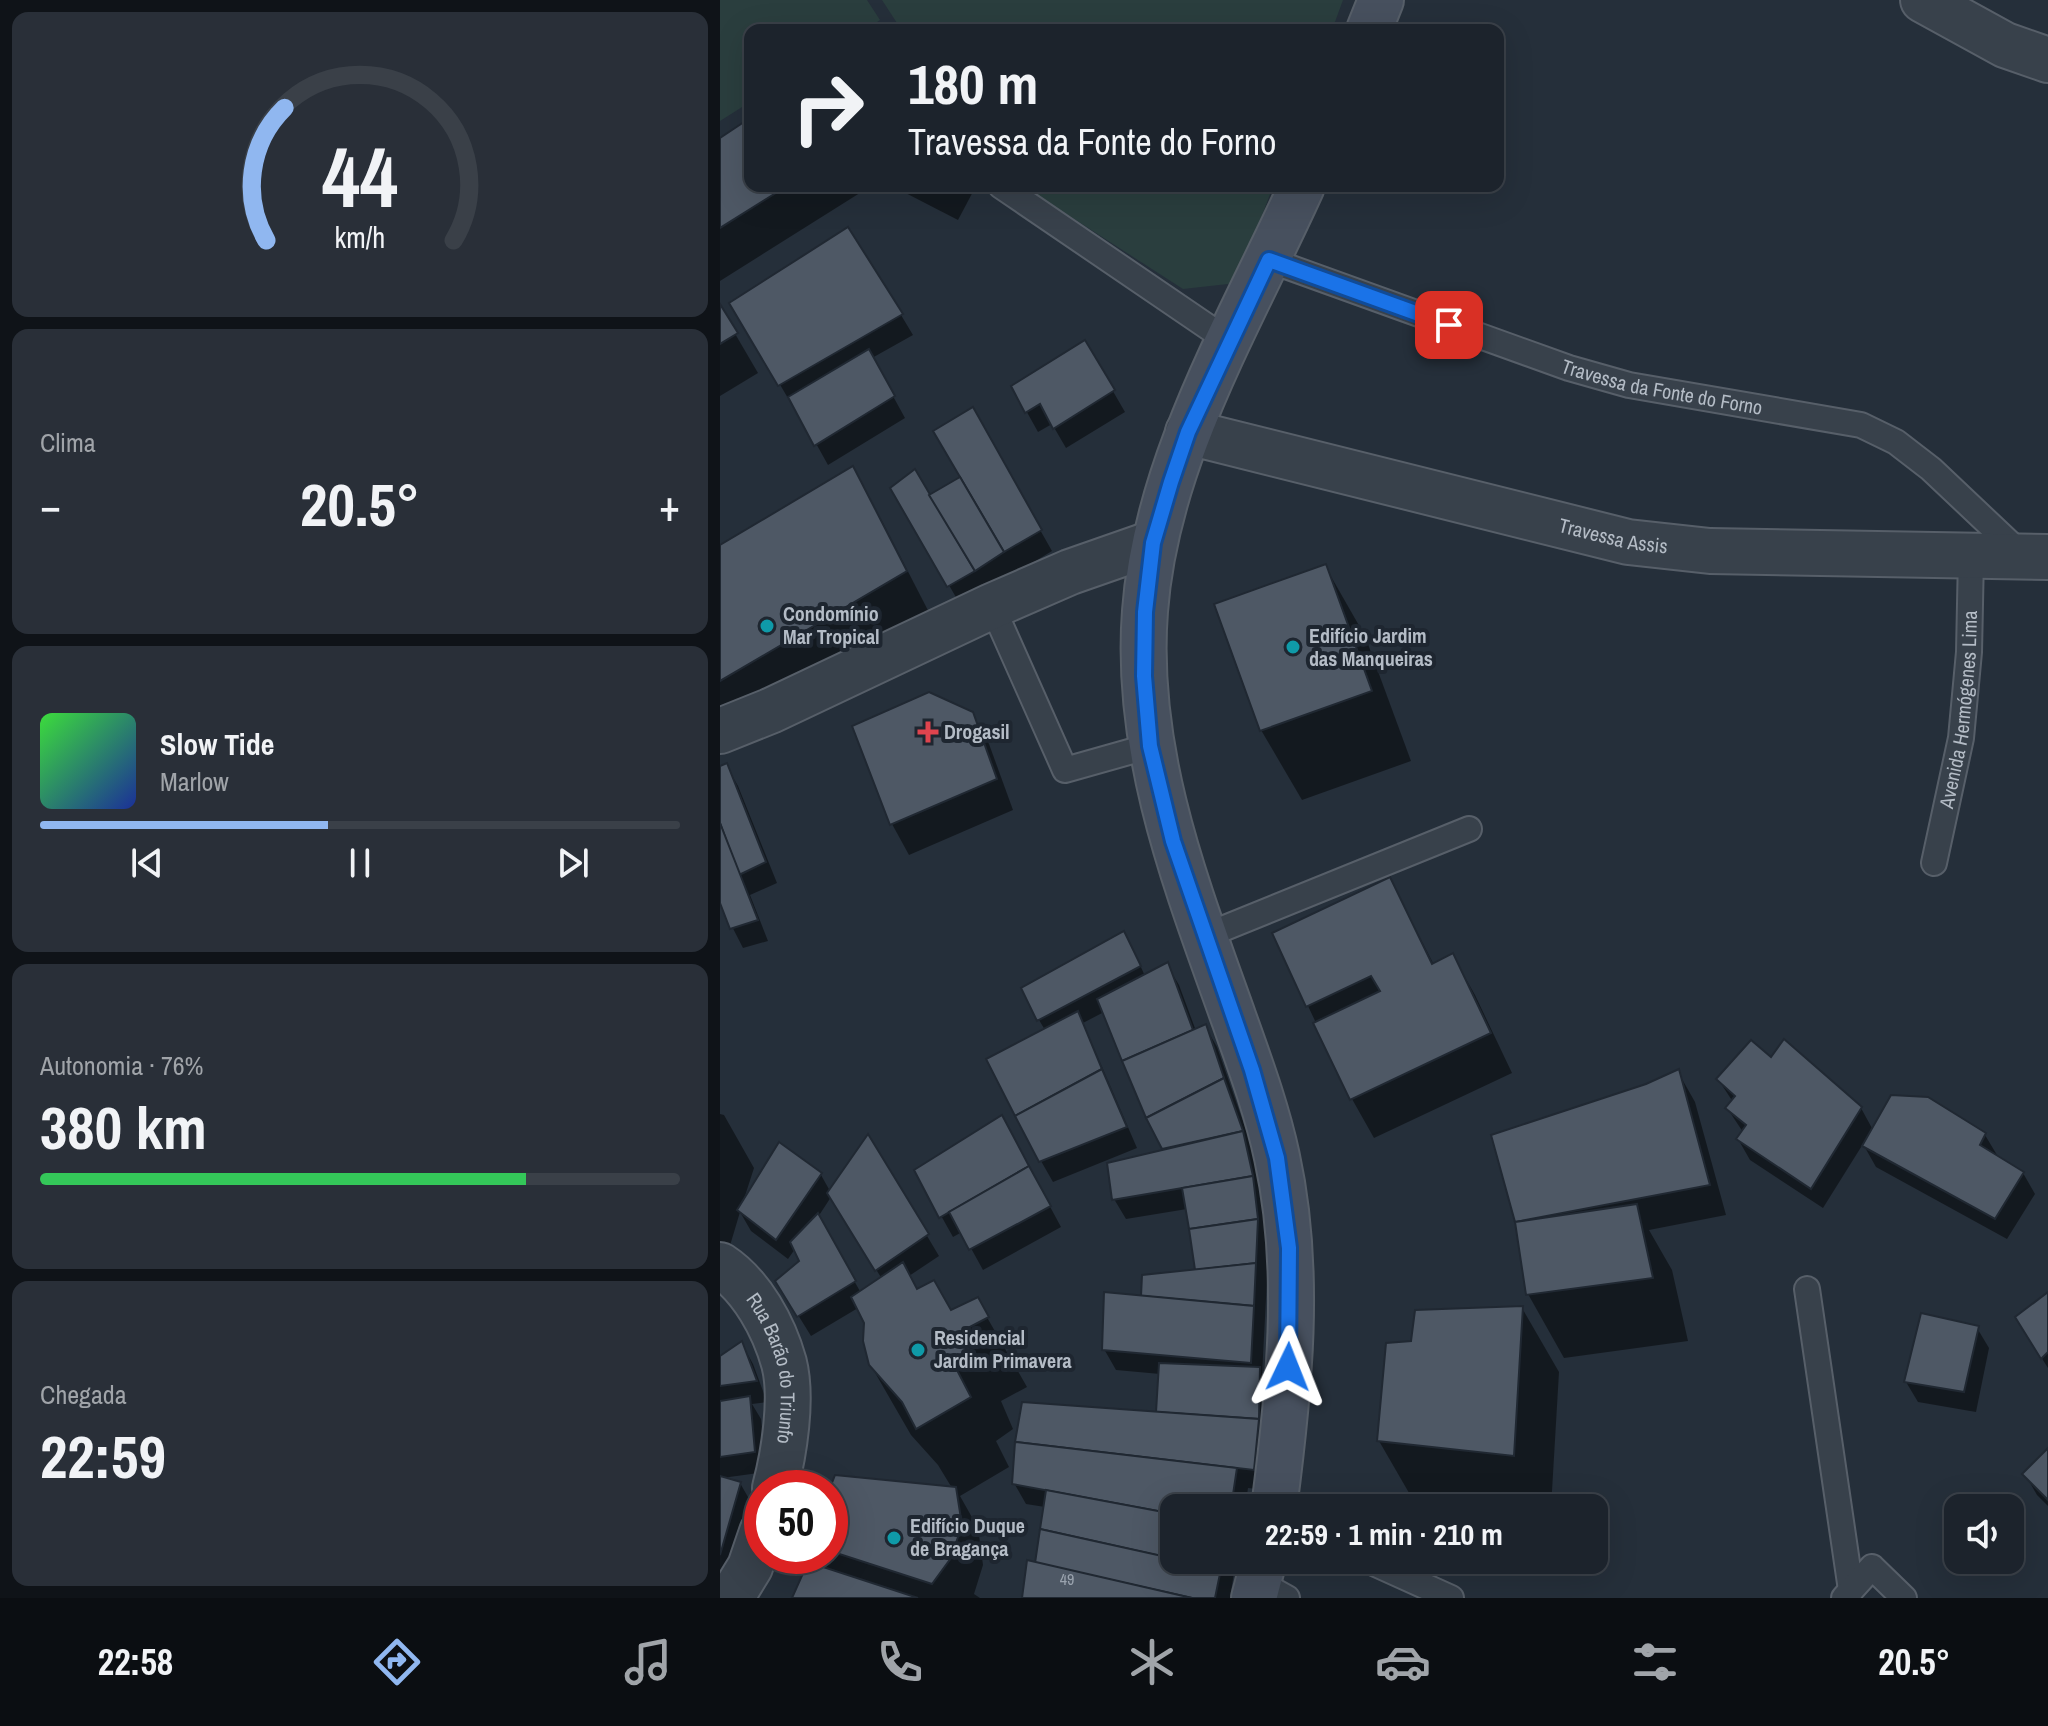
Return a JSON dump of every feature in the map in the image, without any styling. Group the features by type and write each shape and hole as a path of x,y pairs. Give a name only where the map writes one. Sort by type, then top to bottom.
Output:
{"main road":[{"path":"1371,24 1381,0"},
{"path":"1276,1494 1285,1428 1290,1336 1289,1248 1277,1158 1252,1070 1173,841 1150,746 1144,676 1145,612 1153,543 1188,432 1299,192"}],"street":[{"path":"1923,0 2005,45 2048,60"},
{"name":"Travessa Assis","path":"1188,432 1628,542 1710,551 2036,556"},
{"path":"720,731 770,711 1070,572 1153,543"},
{"name":"Rua Barão do Triunfo","path":"720,1265 748,1290 767,1320 785,1365 787,1403 780,1470"},
{"path":"731,1598 746,1574"}],"lane":[{"path":"1010,192 1230,342"},
{"name":"Travessa da Fonte do Forno","path":"1269,260 1569,368 1686,397 1861,425 1896,442 2036,556"},
{"name":"Avenida Hermógenes Lima","path":"1934,863 1961,738 1969,652 1971,556"},
{"path":"992,606 1065,770 1150,746"},
{"path":"1205,936 1469,829"},
{"path":"1807,1289 1847,1594"},
{"path":"1847,1594 1872,1567 1904,1598"},
{"path":"1398,1574 1451,1598"}],"green space":[{"path":"720,0 867,0 880,20 874,24 744,24 744,106 720,121"},
{"path":"882,0 1343,0 1334,24 897,23"},
{"path":"1032,192 1271,192 1237,283 1183,289"}],"building":[{"path":"744,122 744,192 777,192 720,228 720,138"},
{"path":"848,227 903,314 778,386 729,303"},
{"path":"720,304 738,333 720,344"},
{"path":"1085,340 1115,390 1053,429 1040,404 1025,413 1011,386"},
{"path":"869,349 895,396 814,446 788,397"},
{"path":"973,407 1042,530 1004,552 933,431"},
{"name":"Condomínio Mar Tropical","path":"853,466 907,571 720,681 720,545"},
{"path":"915,469 975,571 947,587 890,488"},
{"path":"960,477 1004,552 975,571 929,495"},
{"name":"Edifício Jardim das Manqueiras","path":"1326,564 1372,691 1260,731 1214,604"},
{"path":"929,692 973,712 997,779 890,825 852,726"},
{"path":"727,763 766,862 739,875 720,823 720,766"},
{"path":"720,823 758,920 730,929 720,903"},
{"path":"1390,877 1432,964 1453,953 1491,1033 1350,1100 1313,1023 1380,991 1371,976 1306,1007 1272,933"},
{"path":"1124,931 1141,966 1037,1021 1021,988"},
{"path":"1168,962 1193,1030 1122,1061 1097,999"},
{"path":"1078,1011 1102,1069 1015,1116 986,1059"},
{"path":"1206,1024 1224,1078 1146,1118 1122,1061"},
{"path":"1784,1039 1862,1107 1811,1189 1736,1139 1746,1125 1725,1108 1735,1096 1716,1079 1751,1040 1771,1057"},
{"path":"1102,1069 1127,1127 1039,1162 1015,1116"},
{"path":"1679,1069 1710,1185 1515,1222 1491,1135 1646,1084"},
{"path":"1224,1078 1243,1131 1162,1149 1146,1118"},
{"path":"1891,1095 1928,1097 1986,1133 1980,1145 2024,1172 1995,1219 1862,1146"},
{"path":"1002,1115 1029,1166 939,1218 914,1170"},
{"path":"1243,1131 1253,1176 1112,1200 1107,1163"},
{"path":"868,1134 929,1234 875,1271 827,1193"},
{"path":"779,1142 822,1173 776,1240 737,1210"},
{"path":"1029,1166 1051,1206 969,1250 949,1212"},
{"path":"1253,1176 1258,1219 1189,1229 1182,1188"},
{"path":"1637,1204 1653,1278 1526,1295 1515,1222"},
{"path":"818,1213 856,1281 797,1317 775,1281 799,1261 790,1242"},
{"path":"1258,1219 1256,1263 1195,1270 1189,1229"},
{"name":"Residencial Jardim Primavera","path":"903,1262 917,1289 934,1280 951,1310 978,1297 989,1317 962,1331 974,1359 957,1370 971,1397 916,1429 902,1402 869,1365 863,1341 864,1323 851,1297"},
{"path":"1256,1263 1254,1306 1141,1296 1142,1275"},
{"path":"1104,1292 1254,1306 1251,1363 1102,1350"},
{"path":"2048,1292 2048,1352 2041,1359 2015,1317"},
{"path":"1523,1306 1514,1456 1377,1441 1386,1343 1411,1341 1415,1310"},
{"path":"1921,1313 1979,1326 1964,1392 1904,1382"},
{"path":"742,1341 757,1381 720,1386 720,1356"},
{"path":"1159,1363 1260,1367 1259,1419 1156,1412"},
{"path":"750,1396 755,1452 720,1457 720,1401"},
{"path":"1022,1402 1259,1419 1254,1470 1015,1442"},
{"path":"1015,1442 1237,1468 1233,1494 1160,1494 1160,1511 1012,1484"},
{"path":"2048,1448 2048,1500 2022,1474"},
{"path":"720,1476 741,1482 720,1555"},
{"name":"Edifício Duque de Bragança","path":"848,1476 956,1487 962,1525 951,1558 932,1584 848,1557"},
{"path":"1046,1490 1160,1511 1160,1556 1040,1529"},
{"path":"1040,1529 1160,1556 1160,1574 1220,1574 1215,1598 1192,1598 1035,1563"},
{"path":"1027,1560 1192,1598 1022,1598"},
{"path":"803,1574 845,1574 918,1598 792,1598"}],"place":[{"name":"Condomínio Mar Tropical","path":"767,626"},
{"name":"Edifício Jardim das Manqueiras","path":"1293,647"},
{"name":"Drogasil","path":"928,732"},
{"name":"Residencial Jardim Primavera","path":"918,1350"},
{"name":"Edifício Duque de Bragança","path":"894,1538"}],"route":[{"path":"1288,1367 1289,1248 1277,1158 1252,1070 1173,841 1150,746 1144,676 1145,612 1153,543 1188,432 1269,260 1449,325"}]}
